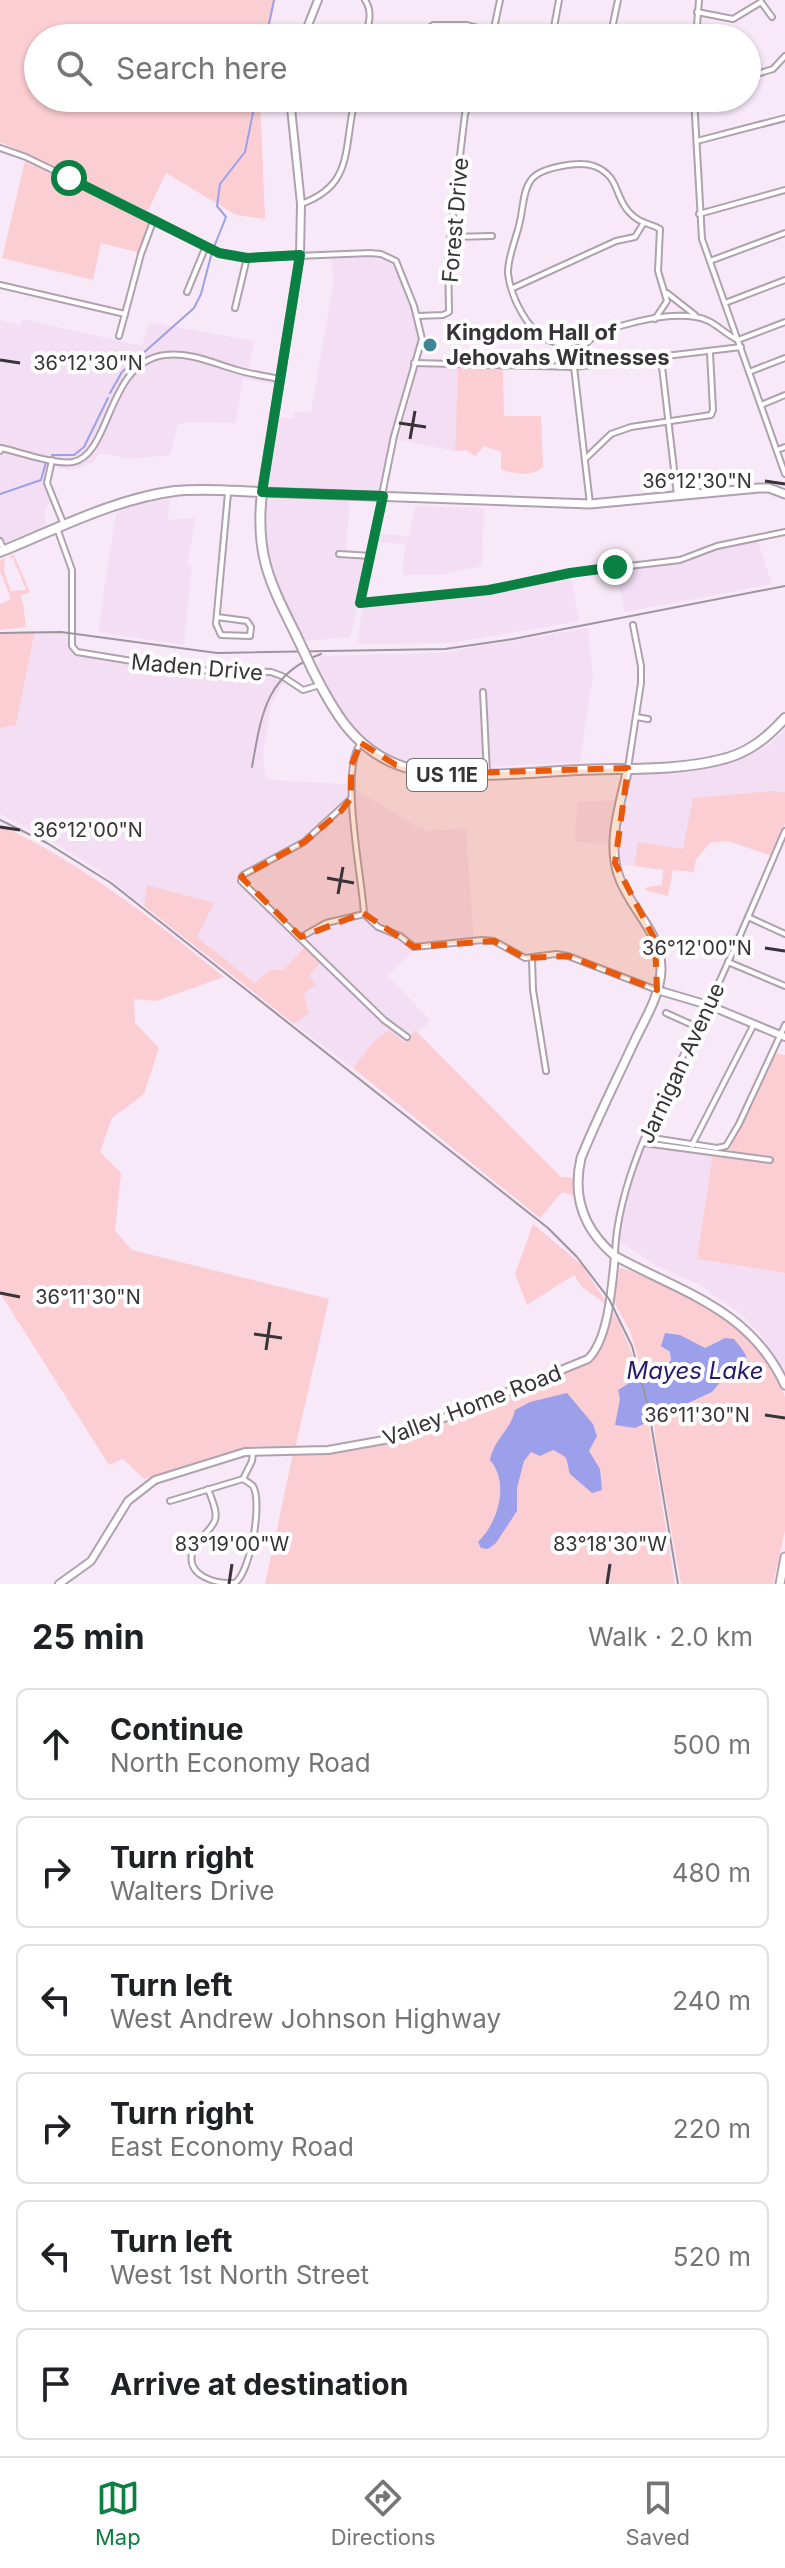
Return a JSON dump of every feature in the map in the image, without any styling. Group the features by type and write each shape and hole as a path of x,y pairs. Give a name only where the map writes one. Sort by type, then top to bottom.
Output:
{"main road":[{"path":"1,548 148,496 203,489 590,504 759,488 784,491"},
{"path":"233,491 253,500 260,515"},
{"name":"US 11E","path":"262,492 262,557 271,585 340,721 361,743 389,761 414,770 447,775 696,764 729,757 757,745 785,718"},
{"path":"628,768 615,833 615,863 622,886 655,940 661,972 657,990 589,1139 577,1178 578,1197 585,1221 602,1245 615,1256 739,1323 763,1346 785,1385"},
{"path":"780,1584 785,1557"}],"street":[{"path":"309,24 318,0"},
{"path":"365,0 369,7 368,24"},
{"path":"495,24 500,0"},
{"path":"555,24 559,0"},
{"path":"613,24 618,0"},
{"path":"697,24 699,0"},
{"path":"697,12 733,19 760,1 772,17"},
{"path":"761,73 773,69 785,56"},
{"path":"262,492 300,255 301,204 291,112"},
{"path":"301,204 324,193 340,177 352,112"},
{"name":"Forest Drive","path":"417,316 449,312 447,275 466,112"},
{"path":"695,112 702,239 785,474"},
{"path":"697,141 785,118"},
{"path":"0,148 26,157 219,253 247,258 370,253 391,257 400,266 422,339 394,436 360,603 489,590 570,573 680,560 717,546 785,532"},
{"path":"655,319 667,301 658,271 660,229 643,224 627,210 616,184 607,173 594,166 570,164 537,174 528,187 508,274 532,328 549,341 558,343 594,337 622,325 655,319 697,317"},
{"path":"699,214 785,190"},
{"path":"119,336 141,254 154,219"},
{"path":"513,288 616,241 635,237 643,224"},
{"path":"710,261 785,233"},
{"path":"451,237 492,236"},
{"path":"187,292 206,246"},
{"path":"235,308 247,258"},
{"path":"725,303 785,280"},
{"path":"0,285 125,314"},
{"path":"666,292 684,309 715,324 738,340"},
{"path":"738,340 785,322"},
{"path":"574,367 579,350 594,337"},
{"path":"558,343 571,354 574,367 590,504"},
{"path":"414,363 574,367 741,347"},
{"path":"585,459 611,434 631,427 711,415 710,352"},
{"path":"0,450 69,462 87,455 130,374 156,357 178,355 199,358 279,379"},
{"path":"661,358 677,497"},
{"path":"749,372 785,358"},
{"path":"761,405 785,395"},
{"path":"777,450 785,447"},
{"path":"52,460 47,483 61,527"},
{"path":"217,617 247,621 251,627 250,636 221,635 216,629 217,617 233,491"},
{"name":"Maden Drive","path":"61,527 72,570 72,646 77,652 187,670 271,672 303,690 320,685"},
{"path":"339,554 371,556"},
{"path":"628,768 641,666 633,625"},
{"path":"483,692 487,773"},
{"path":"636,717 648,719"},
{"path":"361,743 351,766 351,799 364,914"},
{"path":"351,799 304,842 241,877 384,1020 407,1037"},
{"name":"Jarnigan Avenue","path":"615,1256 625,1187 785,831"},
{"path":"301,937 326,923 364,914 374,920 378,927 391,931 414,947 482,940 494,941 532,959 556,954 568,956 657,990 708,1005 782,1036"},
{"path":"748,917 785,934"},
{"path":"532,959 533,990 546,1071"},
{"path":"728,962 785,986"},
{"path":"666,1013 697,1027"},
{"path":"692,1145 754,1024"},
{"path":"645,1140 717,1148 726,1146 785,1025"},
{"path":"645,1140 770,1160"},
{"name":"Valley Home Road","path":"59,1584 91,1561 128,1501 149,1484 253,1451 328,1450 395,1438 578,1364 591,1356 601,1337 615,1256"},
{"path":"243,1479 252,1461 253,1451"},
{"path":"170,1501 208,1489 243,1479 252,1484 257,1517 245,1572 235,1583 205,1578 192,1562 195,1546 215,1519 208,1489"}],"highlighted area":[{"path":"361,743 396,765 436,774 628,768 615,863 655,940 657,990 568,956 525,958 494,941 414,947 363,913 301,937 241,877 304,842 341,811 351,798 351,766"}],"shaded area":[{"path":"0,0 275,0 271,24 24,24 24,112 261,112 265,219 236,215 166,173 148,211 0,142"},
{"path":"26,157 69,178 68,182 151,221 140,253 101,243 93,280 2,258"},
{"path":"332,254 381,254 396,261 417,316 422,339 394,436 383,496 262,492 274,416 293,419 295,411 311,413 333,284"},
{"path":"22,319 142,346 149,322 254,341 249,369 280,374 278,385 243,379 236,423 178,424 170,455 129,459 100,453 93,462 82,467 70,470 51,466 48,477 52,497 44,513 47,525 4,543 0,535 0,320 20,325"},
{"path":"417,367 458,367 455,451 399,440"},
{"path":"458,367 503,369 504,416 541,416 543,466 539,470 524,474 501,470 501,452 484,446 475,456 466,450 455,451"},
{"path":"269,498 350,501 345,555 369,556 350,637 304,641 273,580 264,541 264,504"},
{"path":"170,499 168,520 195,518 188,565 192,566 184,645 98,632 116,512 134,505"},
{"path":"415,506 484,508 482,566 442,575 403,575 405,544 376,542 378,534 409,536"},
{"path":"757,538 772,584 625,612 615,567 680,560 717,546"},
{"path":"14,555 30,592 20,596 26,627 0,630 0,604 11,599 0,571 0,560 5,558 4,572 11,591 26,590 14,557 12,559 10,556"},
{"path":"571,575 579,621 453,643 357,644 363,604 449,597"},
{"path":"588,628 593,675 580,762 438,770 394,760 355,733 334,704 317,668 321,656 439,653"},
{"path":"35,631 71,633 72,646 77,652 177,668 177,672 279,677 284,682 271,704 263,755 265,774 270,780 346,784 417,827 428,831 466,828 474,939 418,947 388,976 431,1021 405,1043 373,1042 353,1068 294,1024 309,1013 304,993 309,975 306,947 283,970 256,983 196,937 214,903 147,886 144,906 95,868 44,836 0,814 0,728 16,725"},
{"path":"35,631 16,725 0,728 0,633"},
{"path":"785,729 785,792 693,798 684,849 638,842 634,866 619,865 619,829 631,775 736,762 770,744"},
{"path":"785,792 785,823 772,856 728,841 710,843 696,859 694,872 673,870 668,896 645,890 662,885 663,870 634,866 638,842 683,849 693,798"},
{"path":"618,800 611,844 574,842 578,802"},
{"path":"0,825 89,875 224,977 156,1001 134,999 135,1023 159,1048 144,1094 112,1118 100,1152 121,1173 115,1231 132,1250 329,1299 295,1449 328,1450 395,1438 546,1377 594,1353 608,1306 581,1286 574,1275 527,1305 515,1274 533,1224 582,1265 619,1322 635,1361 649,1425 675,1584 265,1584 294,1449 256,1446 144,1479 123,1459 109,1465 0,1293"},
{"path":"147,885 214,903 197,937 255,983 270,970 283,970 306,946 321,962 309,975 316,985 304,993 309,1013 294,1024 144,906"},
{"path":"389,1030 405,1043 415,1030 561,1177 577,1178 578,1197 562,1192 540,1218 353,1068 373,1042"},
{"path":"772,1053 785,1055 785,1273 697,1259 713,1153 727,1155"},
{"path":"644,1143 713,1153 697,1259 785,1273 785,1372 762,1336 742,1315 698,1284 657,1266 619,1241 624,1197"},
{"path":"621,1268 686,1296 722,1317 753,1344 777,1377 785,1397 785,1531 773,1584 681,1584 656,1447 654,1420 712,1392 731,1375 725,1338 705,1348 665,1350 670,1352 671,1360 664,1368 643,1375 630,1331 613,1300 617,1272"}],"water":[{"name":"Mayes Lake","path":"665,1333 680,1335 705,1348 725,1338 734,1339 746,1357 743,1377 731,1375 712,1392 635,1428 615,1425 620,1399 618,1390 645,1373 664,1368 671,1360 670,1352 661,1346"},
{"path":"567,1393 593,1424 597,1436 589,1451 600,1469 602,1490 592,1493 570,1474 565,1457 559,1453 553,1450 540,1456 531,1452 524,1461 517,1488 517,1511 496,1543 488,1549 481,1548 478,1542 491,1524 499,1502 499,1480 490,1460 515,1410 530,1402"}],"waterway":[{"path":"269,24 274,0"},
{"path":"214,247 226,217 217,206 220,184 245,152 253,112"},
{"path":"110,393 122,372 194,308 212,252"},
{"path":"52,455 74,455 84,447 108,398"},
{"path":"0,494 41,480 46,462"}],"railway":[{"path":"0,633 61,632 217,653 445,649 513,639 785,586"},
{"path":"252,767 263,715 277,685 302,663 321,654"},
{"path":"0,820 47,843 111,883 548,1228 577,1257 609,1299 632,1346 648,1406 678,1584"}],"place":[{"name":"Kingdom Hall of Jehovahs Witnesses","path":"430,345"}],"route":[{"path":"69,178 219,253 247,258 300,255 262,492 383,496 360,603 489,590 615,567"}]}
